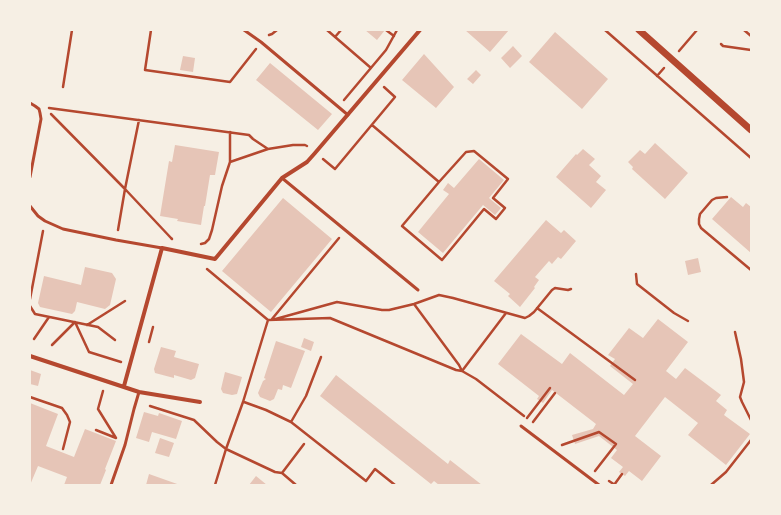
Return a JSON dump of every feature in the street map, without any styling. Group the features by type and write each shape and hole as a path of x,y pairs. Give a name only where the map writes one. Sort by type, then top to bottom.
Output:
{"street":[{"path":"124,386 162,248 215,259 282,178 307,162 316,153 420,30"},
{"path":"639,30 751,130"},
{"path":"30,356 139,392 200,402"}],"lane":[{"path":"244,30 261,42 348,115"},
{"path":"30,103 38,110 41,119 30,177"},
{"path":"282,178 418,290"},
{"path":"30,206 38,216 45,221 63,228 116,240 162,248"},
{"path":"111,485 125,445 139,392"},
{"path":"521,426 599,485"}],"path":[{"path":"63,87 72,30"},
{"path":"151,30 145,70 230,82 261,42"},
{"path":"327,30 371,68"},
{"path":"335,37 341,30"},
{"path":"386,30 394,36"},
{"path":"338,107 386,50 397,30"},
{"path":"605,30 751,158"},
{"path":"744,30 751,36"},
{"path":"721,44 724,46 751,50"},
{"path":"172,241 171,238 125,189 51,114 48,108 249,135 252,139 268,149"},
{"path":"116,240 138,120"},
{"path":"372,125 439,182"},
{"path":"196,245 205,243 209,239 212,230 222,186 230,162 230,132"},
{"path":"474,151 508,179 493,198 505,208 501,214 496,219 484,209 442,260 402,226 439,182 466,152 474,151"},
{"path":"727,197 712,200 700,214 699,224 701,228 751,270"},
{"path":"30,299 45,221"},
{"path":"215,485 226,449 244,402 270,320 346,230"},
{"path":"207,269 270,320 330,318 456,370 462,371 476,379 533,423 556,393"},
{"path":"636,274 637,284 674,313 688,321"},
{"path":"270,320 337,302 389,310 414,304 439,295 525,318 529,316 555,288 571,289"},
{"path":"87,325 125,301"},
{"path":"414,304 459,364 462,371"},
{"path":"30,306 36,314 98,327 115,340"},
{"path":"537,308 635,380"},
{"path":"462,371 506,313"},
{"path":"34,339 49,317"},
{"path":"75,322 89,352 130,365"},
{"path":"52,345 75,322"},
{"path":"147,348 153,327"},
{"path":"734,332 741,359 744,382 740,397 751,420"},
{"path":"291,422 306,396 321,357"},
{"path":"527,418 550,388"},
{"path":"96,430 116,438 98,409 103,390"},
{"path":"30,397 62,408 67,415 70,422 63,449"},
{"path":"244,402 266,410 291,422 366,481 376,469 395,485"},
{"path":"567,449 562,445 599,432 616,444 595,471"},
{"path":"711,485 726,472 751,440"},
{"path":"282,473 304,444"},
{"path":"226,449 275,472 282,473 296,485"},
{"path":"590,466 600,475"},
{"path":"605,479 614,485 622,474"}],"building":[{"path":"365,30 385,30 377,40"},
{"path":"465,30 509,30 490,52"},
{"path":"555,32 608,79 582,109 529,62"},
{"path":"513,46 522,56 510,68 501,58"},
{"path":"424,54 454,87 436,108 402,80"},
{"path":"183,56 195,58 193,72 180,70"},
{"path":"270,63 332,114 318,130 256,80"},
{"path":"476,70 481,75 473,84 467,79"},
{"path":"655,143 688,173 665,199 632,169 633,167 628,162 640,150 645,154"},
{"path":"175,145 219,152 215,175 210,175 201,225 177,221 178,219 160,216 169,161 172,162"},
{"path":"583,149 595,159 589,165 601,176 596,182 606,190 591,208 556,177 576,154 577,155"},
{"path":"479,159 504,180 489,198 501,208 495,215 483,205 443,253 418,232 449,194 443,190 448,183 454,188"},
{"path":"731,197 743,207 746,203 751,207 751,253 712,219"},
{"path":"283,198 332,239 271,312 222,271"},
{"path":"546,220 561,233 564,230 576,241 561,259 558,257 552,264 549,261 535,277 539,280 534,287 535,288 520,307 508,296 510,294 494,281"},
{"path":"698,258 701,272 688,275 685,261"},
{"path":"85,267 112,273 116,279 110,305 105,309 77,302 75,311 72,314 40,307 38,303 44,276 81,285"},
{"path":"658,319 688,342 666,371 676,379 685,368 721,395 716,401 727,410 724,415 750,434 726,465 688,435 698,423 665,397 635,436 661,456 642,481 629,471 625,476 619,472 623,467 611,458 617,450 599,436 575,444 572,435 593,429 596,424 552,390 543,403 537,399 539,396 498,364 521,334 562,364 570,353 624,395 633,384 610,366 615,359 608,355 629,328 643,338"},
{"path":"304,338 314,342 311,351 301,347"},
{"path":"276,341 305,351 291,388 283,385 282,390 278,389 274,399 270,401 260,397 258,393 263,381 266,379 264,378"},
{"path":"161,347 176,351 174,357 199,364 195,378 191,380 174,375 174,378 155,373 154,369"},
{"path":"30,370 41,374 38,386 30,384"},
{"path":"225,372 242,377 237,394 232,395 223,393 221,389"},
{"path":"336,375 448,464 450,460 482,485 439,485 434,481 431,484 320,396"},
{"path":"30,403 58,414 46,446 74,457 85,429 116,441 100,485 64,485 67,477 38,466 30,485"},
{"path":"144,412 158,416 159,413 182,421 176,439 152,432 149,442 136,438"},
{"path":"160,438 174,443 169,457 155,453"},
{"path":"149,474 180,485 146,485"},
{"path":"256,476 267,485 249,485"}]}
